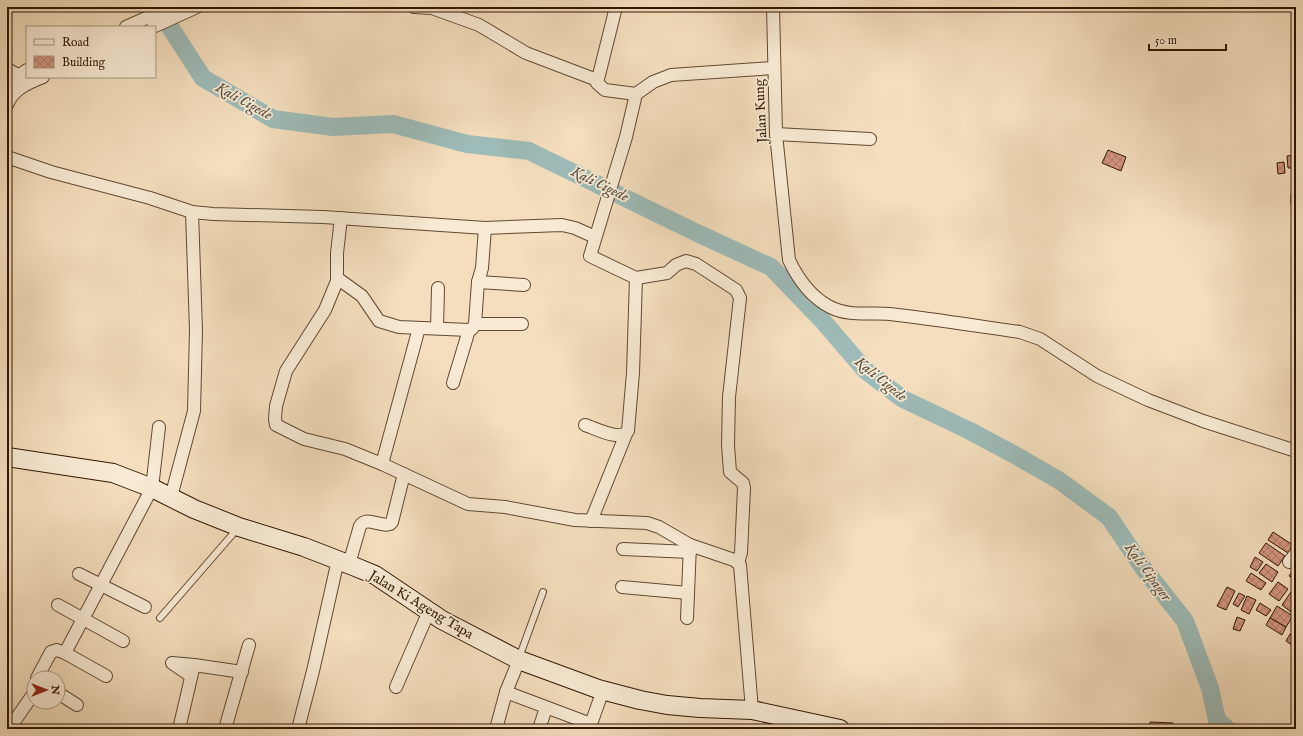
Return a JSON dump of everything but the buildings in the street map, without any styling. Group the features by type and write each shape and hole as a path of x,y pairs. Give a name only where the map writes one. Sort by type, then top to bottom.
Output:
{"street":[{"path":"149,23 171,7"},
{"path":"132,26 149,23 197,7"},
{"path":"414,7 432,8 479,25 526,53 597,80"},
{"path":"616,7 597,80 600,87 605,90 636,94"},
{"name":"Jalan Kung","path":"773,7 773,68 776,134 789,260 796,275 818,300 830,307 852,314 888,314 1020,332 1047,342 1096,376 1148,400 1203,421 1296,451"},
{"path":"752,710 741,571 738,562 741,553 744,488 743,483 730,472 728,445 729,397 740,298 738,293 731,285 696,264 686,261 676,265 667,272 636,278 623,270 591,257 595,237 615,177 636,94 653,82 671,75 773,68"},
{"path":"7,69 23,73"},
{"path":"7,84 23,73"},
{"path":"7,105 10,97 28,83 40,78"},
{"path":"776,134 870,139"},
{"path":"7,157 51,172 150,198 192,212 340,218 484,228 562,225 575,228 595,237"},
{"path":"171,497 194,411 196,330 192,212"},
{"path":"340,218 337,253 337,278 333,294 325,310 286,371 276,406 275,422 278,427 304,439 345,449 382,464 468,504 506,507 554,518 647,523 659,527 690,549"},
{"path":"453,383 472,327 478,282 482,268 484,228"},
{"path":"337,278 362,296 379,321 399,326 437,328 522,324"},
{"path":"590,521 628,431 633,373 636,278"},
{"path":"478,282 524,285"},
{"path":"437,328 438,288"},
{"path":"382,464 419,328"},
{"path":"585,425 616,436 626,434"},
{"path":"65,653 152,488 159,426"},
{"name":"Jalan Ki Ageng Tapa","path":"7,457 113,473 152,488 194,510 239,527 343,562 375,575 429,611 519,660 603,690 640,700 667,705 752,710 840,729"},
{"path":"298,729 343,562 360,526 364,521 383,526 392,522 404,474"},
{"path":"623,549 690,549 738,562"},
{"path":"687,618 690,549"},
{"path":"79,574 144,607"},
{"path":"622,587 688,594"},
{"path":"58,605 123,641"},
{"path":"396,687 429,611"},
{"path":"225,729 250,645"},
{"path":"41,670 51,652 57,650 106,676"},
{"path":"496,729 506,692 519,660"},
{"path":"179,729 192,671 242,672"},
{"path":"506,692 591,727 603,690"},
{"path":"66,698 77,705"},
{"path":"9,729 26,705"},
{"path":"539,729 546,708"}],"lane":[{"path":"160,618 239,527"},
{"path":"519,660 544,592"}],"waterway":[{"name":"Kali Cigede","path":"157,7 203,78 273,119 333,127 393,124 467,144 529,151 697,233 771,267 822,320 865,370 903,399 970,431 1015,455 1060,481 1109,517 1144,569 1185,621 1210,688 1217,720 1227,729"}],"water label":[{"name":"Kali Cipager","path":"1148,572"}]}
